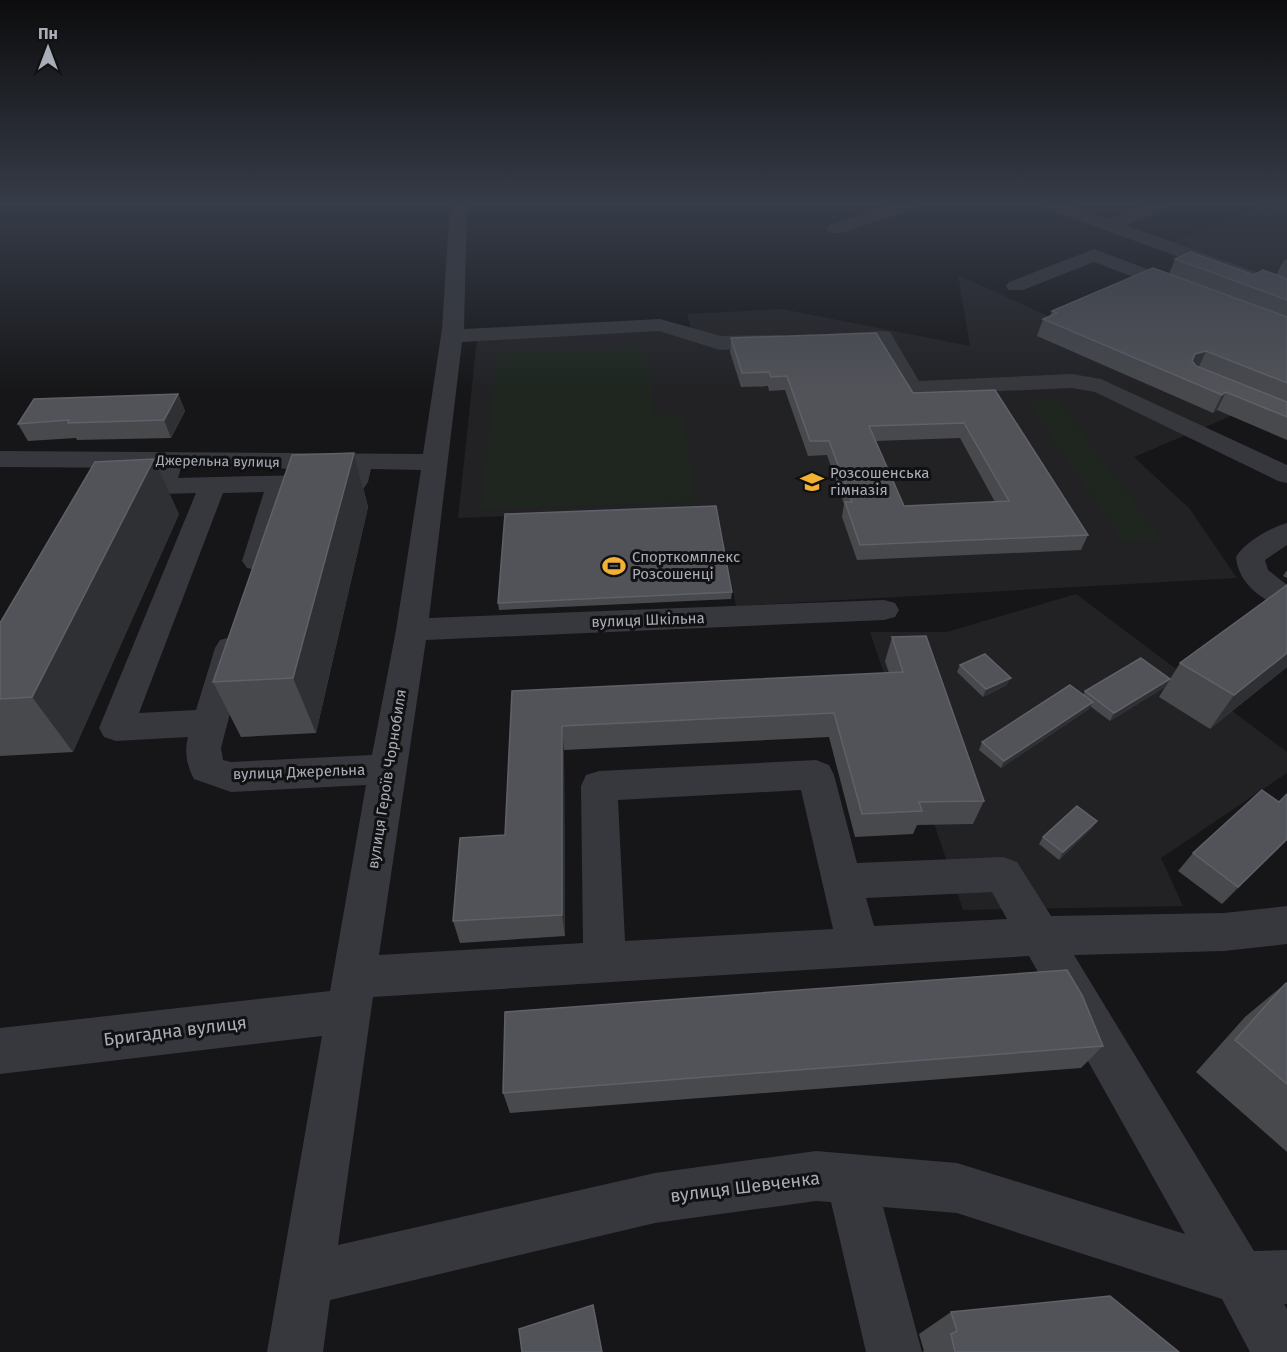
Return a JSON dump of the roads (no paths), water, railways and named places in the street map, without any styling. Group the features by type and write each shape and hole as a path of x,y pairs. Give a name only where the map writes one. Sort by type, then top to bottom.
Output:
{"street":[{"name":"вулиця Героїв Чорнобиля","path":"295,1352 387,769 412,630 452,336 456,267"},
{"path":"1016,286 1064,267"},
{"path":"1126,267 1201,296"},
{"path":"1224,267 1287,290"},
{"path":"452,336 660,325 720,343 882,337 912,388 1072,381 1101,386 1287,475"},
{"name":"Джерельна вулиця","path":"0,459 436,462"},
{"path":"170,461 163,486 355,482 359,463"},
{"path":"249,586 280,484"},
{"path":"208,723 117,728 213,485"},
{"path":"1285,598 1263,584 1252,569 1250,557 1287,532"},
{"name":"вулиця Шкільна","path":"412,630 884,610"},
{"name":"вулиця Джерельна","path":"239,620 208,723 203,748 207,769 231,777 387,769"},
{"path":"605,963 599,786 816,775 858,947"},
{"path":"842,881 1002,874 1040,936 1264,1278 1280,1352"},
{"name":"Бригадна вулиця","path":"0,1051 352,994 605,963 1040,936 1224,932 1287,925"},
{"name":"вулиця Шевченка","path":"305,1279 655,1198 816,1176 957,1188 1264,1278"},
{"path":"851,1179 894,1352"}],"place":[{"name":"Розсошенська гімназія","path":"812,482"},
{"name":"Спорткомплекс Розсошенці","path":"614,566"}]}
